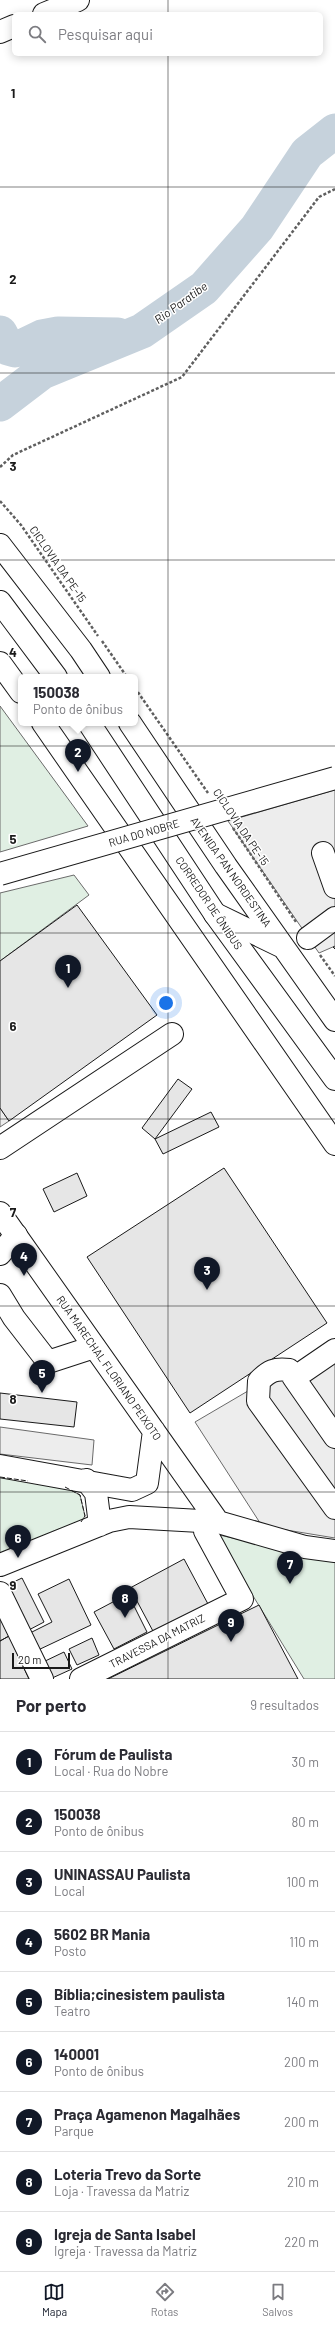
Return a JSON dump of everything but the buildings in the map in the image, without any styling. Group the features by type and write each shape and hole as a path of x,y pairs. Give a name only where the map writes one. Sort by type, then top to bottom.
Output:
{"main road":[{"path":"49,12 78,0"},
{"path":"0,32 12,27"},
{"path":"0,546 81,650 97,674"},
{"path":"0,602 54,674"},
{"path":"0,663 18,688"},
{"path":"45,726 335,1144"},
{"name":"CORREDOR DE ÔNIBUS","path":"91,726 215,914 335,1079"},
{"name":"AVENIDA PAN NORDESTINA","path":"132,726 335,1020"},
{"name":"RUA DO NOBRE","path":"0,874 335,778"},
{"path":"323,853 335,887"},
{"path":"215,914 284,948"},
{"path":"308,938 335,918"},
{"path":"0,1148 172,1034"},
{"name":"RUA MARECHAL FLORIANO PEIXOTO","path":"0,1213 154,1431 213,1522"},
{"path":"0,1254 16,1235"},
{"path":"0,1295 14,1318 48,1362 94,1347"},
{"path":"294,1378 334,1351"},
{"path":"335,1437 289,1370 279,1369 268,1371 259,1381 258,1401 335,1508"},
{"path":"0,1466 86,1480 132,1490 147,1484 154,1431"},
{"path":"86,1480 96,1493 100,1525"},
{"path":"0,1565 100,1525 129,1517 213,1522 305,1547 335,1551"},
{"name":"TRAVESSA DA MATRIZ","path":"81,1679 242,1599 205,1531 213,1522"},
{"path":"0,1592 42,1679"}],"path":[{"path":"0,467 13,455 182,377 319,197 335,189"},
{"name":"CICLOVIA DA PE-15","path":"0,501 21,525 126,674"},
{"name":"CICLOVIA DA PE-15","path":"138,692 210,795"},
{"name":"CICLOVIA DA PE-15","path":"232,827 335,976"}],"green space":[{"path":"0,706 88,826 0,852"},
{"path":"74,875 89,895 0,961 0,893"},
{"path":"0,1477 63,1486 80,1495 85,1516 77,1528 0,1556"},
{"path":"215,1534 299,1553 335,1557 335,1679 304,1679"}],"shaded area":[{"path":"335,790 335,946 319,953 228,821"},
{"path":"0,1108 9,1121 0,1127"},
{"path":"335,1340 335,1538 262,1526 195,1422"},
{"path":"0,1427 94,1440 92,1465 0,1454"}],"waterway":[{"name":"Rio Paratibe","path":"0,404 42,372 142,331 204,288 257,228 307,153 335,131"},
{"path":"0,333 8,348 15,350 42,337 58,334 118,335"}],"fence":[{"path":"335,947 333,947 335,949"},
{"path":"0,1477 28,1481"},
{"path":"65,1487 80,1495 85,1516 81,1522"}],"place":[{"name":"150038","path":"78,772"},
{"name":"Fórum de Paulista","path":"68,988"},
{"name":"5602 BR Mania","path":"24,1276"},
{"name":"UNINASSAU Paulista","path":"207,1290"},
{"name":"Bíblia;cinesistem paulista","path":"42,1393"},
{"name":"140001","path":"18,1558"},
{"name":"Praça Agamenon Magalhães","path":"290,1584"},
{"name":"Loteria Trevo da Sorte","path":"125,1618"},
{"name":"Igreja de Santa Isabel","path":"231,1642"}]}
